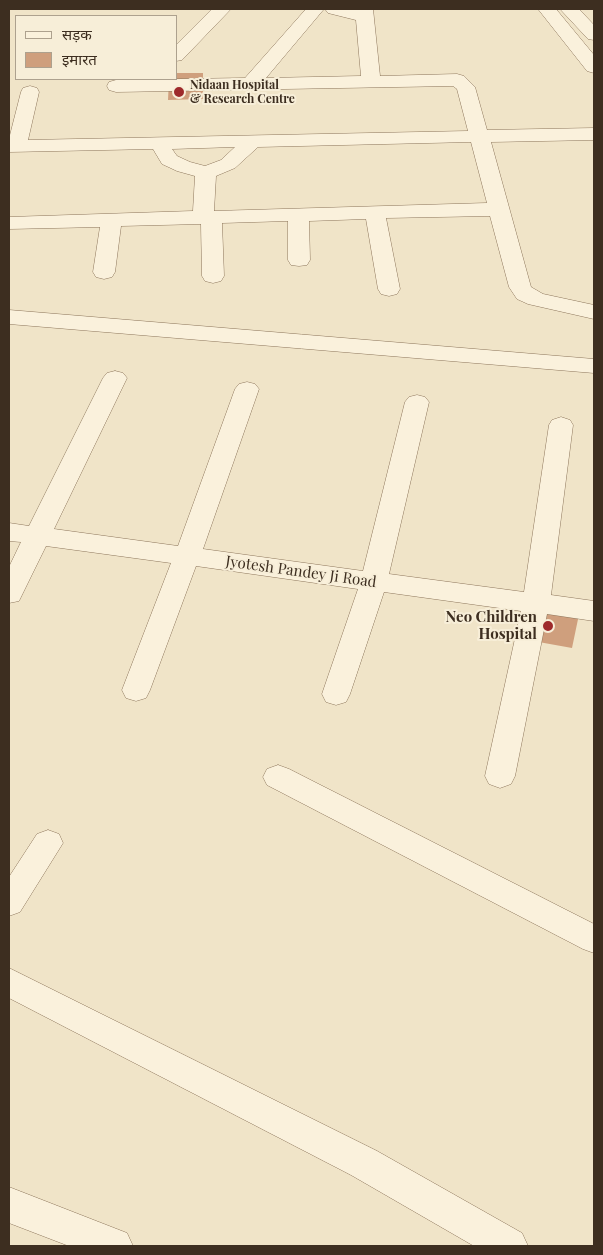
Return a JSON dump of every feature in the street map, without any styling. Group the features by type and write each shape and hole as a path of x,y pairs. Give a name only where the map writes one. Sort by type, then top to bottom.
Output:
{"street":[{"path":"178,54 222,9"},
{"path":"251,83 315,9"},
{"path":"334,9 364,13 371,80"},
{"path":"547,9 594,67"},
{"path":"569,9 594,35"},
{"path":"116,86 151,82 251,83 448,79 463,83 466,87 480,136 520,287 526,294 545,302 594,312"},
{"path":"30,92 13,146 594,134"},
{"path":"159,143 169,160 184,167 207,172 228,164 253,141"},
{"path":"207,172 204,177 213,276"},
{"path":"9,223 500,209"},
{"path":"375,213 389,289"},
{"path":"298,215 299,260"},
{"path":"104,272 111,220"},
{"path":"9,317 594,366"},
{"path":"9,594 116,378"},
{"path":"136,690 188,556 247,389"},
{"path":"336,694 374,582 417,402"},
{"path":"500,776 536,603 561,425"},
{"name":"Jyotesh Pandey Ji Road","path":"9,532 594,611"},
{"path":"278,777 594,939"},
{"path":"9,903 48,843"},
{"path":"9,982 364,1163 509,1246"},
{"path":"9,1205 114,1246"}],"building":[{"path":"178,73 203,73 203,99 168,100 169,80 178,80"},
{"path":"533,592 582,600 572,648 522,639"}],"place":[{"name":"Nidaan Hospital & Research Centre","path":"179,92"},
{"name":"Neo Children Hospital","path":"548,626"}]}
